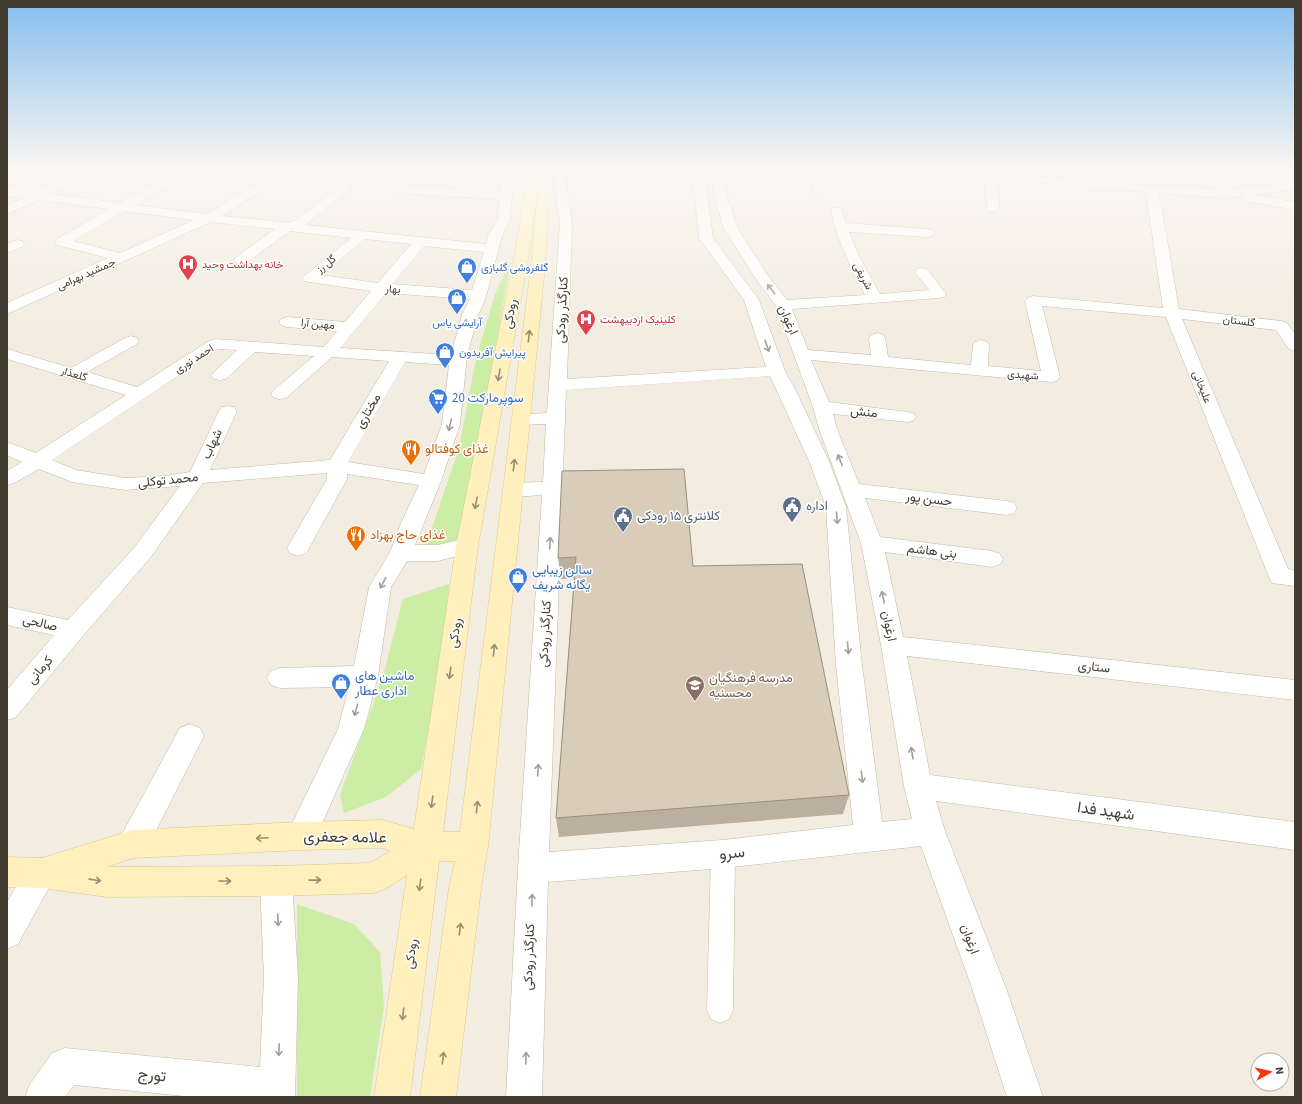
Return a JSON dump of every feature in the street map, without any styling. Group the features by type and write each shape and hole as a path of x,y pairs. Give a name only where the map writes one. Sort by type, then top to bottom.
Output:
{"main road":[{"name":"رودکی","path":"392,1097 467,546 527,223"},
{"name":"رودکی","path":"438,1097 465,888 473,846 538,266 541,223"},
{"name":"علامه جعفری","path":"42,873 133,844 301,836 383,834 425,847"},
{"path":"425,847 473,846"},
{"name":"علامه جعفری","path":"7,872 42,873 107,882 276,881 374,878 425,847"}],"street":[{"path":"95,223 62,242 122,258"},
{"name":"جمشید بهرامی","path":"7,310 199,223"},
{"path":"250,223 491,249"},
{"path":"242,260 296,223"},
{"path":"301,836 351,729 365,676 380,587 401,553 412,523 431,481 451,424 458,361 470,315 478,295 495,236 502,223"},
{"name":"کنارگذر رودکی","path":"524,1097 533,868 566,223"},
{"name":"ارغوان","path":"704,223 706,238 751,300 776,371 786,389 819,461 836,506 849,665 869,838"},
{"name":"ارغوان","path":"728,223 730,229 763,279 784,305 809,376 822,407 828,429 872,543 893,645 918,786 930,831 988,988 1026,1097"},
{"name":"شریفی","path":"784,305 875,298 845,242 839,223"},
{"name":"علیخانی","path":"1157,223 1172,313 1288,578"},
{"path":"384,237 399,227"},
{"path":"840,227 927,233"},
{"name":"گل رز","path":"309,278 362,235"},
{"path":"280,394 328,352 421,241"},
{"path":"713,246 740,243"},
{"path":"875,298 939,294 922,272"},
{"name":"بهار","path":"309,278 383,288 478,295"},
{"name":"شهیدی","path":"802,354 1051,378 1033,301 1172,313"},
{"name":"گلستان","path":"1172,313 1281,326 1295,346"},
{"name":"مهین آرا","path":"286,322 350,327"},
{"path":"877,338 880,362"},
{"path":"72,374 132,341"},
{"name":"احمد نوری","path":"7,479 38,461 215,344 458,361"},
{"path":"979,371 981,345"},
{"path":"220,375 251,347"},
{"name":"گلعذار","path":"7,354 141,394"},
{"name":"مختاری","path":"336,466 400,356"},
{"path":"558,385 776,371"},
{"name":"منش","path":"822,407 907,417"},
{"name":"شهاب","path":"73,630 142,553 197,477 228,411"},
{"path":"520,419 556,418"},
{"name":"محمد توکلی","path":"7,448 72,476 125,484 165,482 197,477 336,466 431,481"},
{"path":"298,548 337,479 336,466"},
{"path":"512,490 553,488"},
{"name":"حسن پور","path":"852,490 1007,508"},
{"name":"بنی هاشم","path":"872,543 992,558"},
{"path":"401,553 438,553 467,546"},
{"name":"صالحی","path":"7,616 73,630"},
{"name":"کرمانی","path":"7,709 73,630"},
{"name":"ستاری","path":"893,645 1295,690"},
{"path":"280,678 365,676"},
{"path":"133,844 190,736"},
{"name":"شهید فدا","path":"918,786 1295,836"},
{"name":"سرو","path":"533,868 724,854 930,831"},
{"path":"7,932 42,873"},
{"path":"276,881 281,978 277,1092"},
{"name":"تورج","path":"43,1097 64,1066 277,1092"}],"lane":[{"path":"720,1010 724,854"}],"green space":[{"path":"511,261 460,541 426,546 459,448 475,364 495,293"},
{"path":"449,584 443,651 421,769 386,797 344,813 340,795 382,680 403,599"},
{"path":"297,904 354,924 380,952 384,1006 370,1097 297,1097"}],"building":[{"name":"مدرسه فرهنگیان محسنیه","path":"684,469 693,566 802,564 849,795 556,818 576,557 558,558 562,471"}],"place":[{"name":"خانه بهداشت وحید","path":"188,281"},
{"name":"گلفروشی گلبازی","path":"467,284"},
{"name":"آرایشی یاس","path":"457,315"},
{"name":"کلینیک اردیبهشت","path":"586,336"},
{"name":"پیرایش آفریدون","path":"445,369"},
{"name":"سوپرمارکت 20","path":"438,415"},
{"name":"غذای کوفتالو","path":"411,466"},
{"name":"اداره","path":"792,523"},
{"name":"کلانتری ۱۵ رودکی","path":"623,533"},
{"name":"غذای حاج بهزاد","path":"356,552"},
{"name":"سالن زیبایی یگانه شریف","path":"518,594"},
{"name":"ماشین های اداری عطار","path":"341,700"},
{"name":"مدرسه فرهنگیان محسنیه","path":"695,702"}]}
